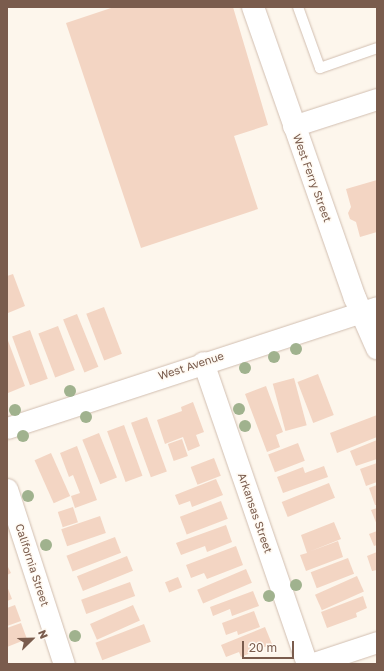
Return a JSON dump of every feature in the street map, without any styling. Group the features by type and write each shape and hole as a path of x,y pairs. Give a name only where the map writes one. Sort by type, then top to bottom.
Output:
{"street":[{"name":"West Ferry Street","path":"253,7 293,126 369,310 377,348"},
{"path":"293,126 377,99"},
{"name":"West Avenue","path":"7,428 204,362 369,310"},
{"name":"Arkansas Street","path":"204,362 307,664"},
{"name":"California Street","path":"7,488 64,664"},
{"path":"311,664 377,642"}],"lane":[{"path":"298,7 320,68 377,48"}],"building":[{"path":"114,7 233,7 268,125 234,136 258,209 141,248 66,23"},
{"path":"377,180 377,232 360,237 356,222 350,219 348,213 351,207 346,189"},
{"path":"13,274 25,306 8,313 7,276"},
{"path":"104,307 122,354 104,360 86,314"},
{"path":"77,314 98,367 84,372 63,320"},
{"path":"58,326 75,370 55,377 38,334"},
{"path":"30,330 48,379 30,385 12,336"},
{"path":"7,338 25,386 8,393 7,391"},
{"path":"318,374 334,415 313,423 297,382"},
{"path":"294,378 307,425 285,431 273,384"},
{"path":"266,386 283,432 276,435 280,447 267,452 245,394"},
{"path":"193,402 204,432 196,435 200,446 188,451 183,437 165,444 157,420 182,411 181,407"},
{"path":"377,415 377,437 337,453 330,433"},
{"path":"147,417 167,472 151,477 131,423"},
{"path":"124,425 142,476 126,482 107,431"},
{"path":"99,433 117,478 100,484 82,440"},
{"path":"182,439 188,456 174,461 168,444"},
{"path":"377,440 377,459 356,466 350,451"},
{"path":"298,443 305,461 275,472 268,454"},
{"path":"77,446 97,500 75,508 71,496 80,493 73,475 69,477 60,453"},
{"path":"51,453 70,496 54,503 35,460"},
{"path":"214,458 221,476 197,485 191,467"},
{"path":"377,463 377,482 366,486 360,469"},
{"path":"324,466 328,477 283,493 277,477 303,467 305,473"},
{"path":"216,479 223,495 192,507 190,501 179,505 175,495"},
{"path":"329,483 335,498 288,517 282,502"},
{"path":"377,485 377,505 375,505 369,488"},
{"path":"221,501 228,519 187,535 180,517"},
{"path":"73,507 78,522 63,527 58,512"},
{"path":"377,508 377,525 371,510"},
{"path":"100,516 106,533 67,546 61,529"},
{"path":"334,522 341,539 311,551 338,541 343,557 306,571 300,555 307,553 301,535"},
{"path":"226,525 232,542 207,552 205,546 181,555 176,543"},
{"path":"377,531 377,545 374,546 369,534"},
{"path":"115,537 121,553 73,572 66,556"},
{"path":"236,546 243,565 207,579 204,573 191,578 186,565"},
{"path":"377,552 377,570 372,571 367,556"},
{"path":"127,556 133,571 83,591 77,576"},
{"path":"348,558 354,574 317,588 311,572"},
{"path":"7,565 11,573 7,575"},
{"path":"246,569 252,583 203,604 197,590"},
{"path":"357,576 364,592 322,610 315,595"},
{"path":"178,577 182,587 169,592 165,582"},
{"path":"130,582 135,596 86,614 81,600"},
{"path":"7,586 12,599 7,601"},
{"path":"253,591 259,606 232,616 230,609 213,616 210,607"},
{"path":"363,596 367,608 356,613 357,617 327,628 321,612"},
{"path":"15,605 21,621 7,626 7,608"},
{"path":"133,605 140,621 97,640 90,624"},
{"path":"254,611 260,627 238,635 237,631 226,635 222,623"},
{"path":"21,623 27,639 7,647 7,628"},
{"path":"144,624 151,642 102,660 95,643"},
{"path":"265,627 272,644 241,657 239,652 226,657 221,645"}]}
